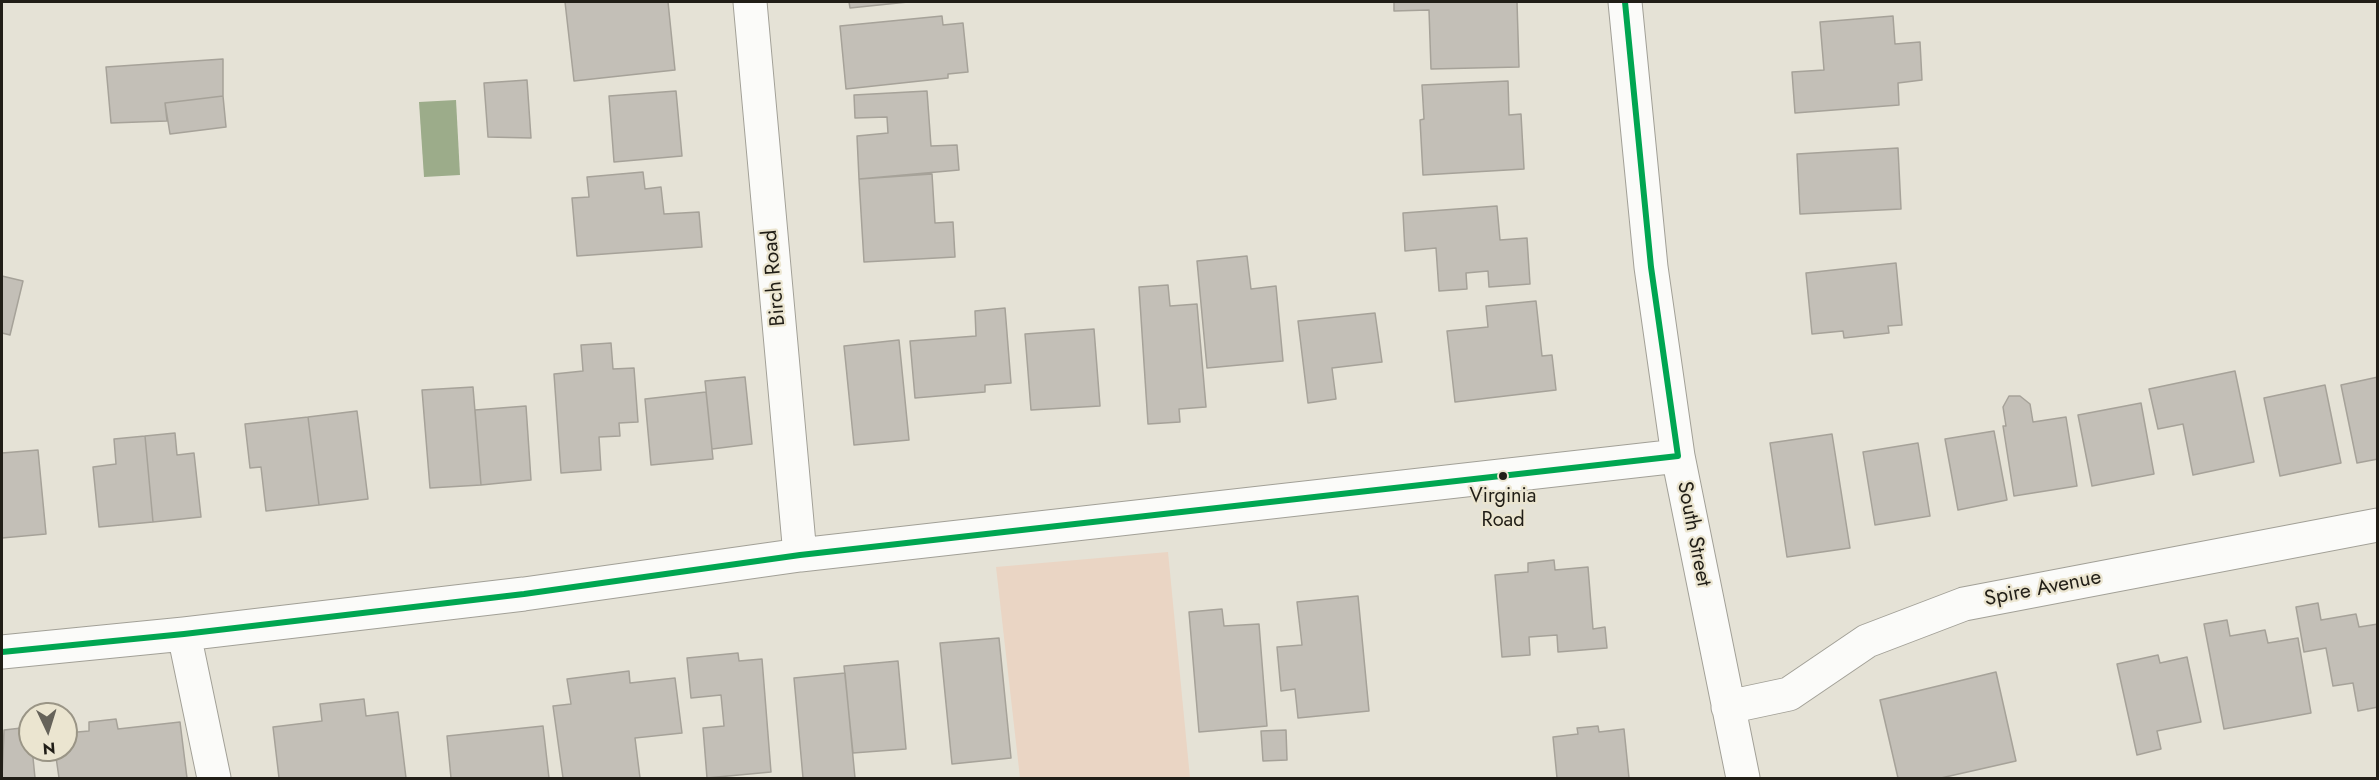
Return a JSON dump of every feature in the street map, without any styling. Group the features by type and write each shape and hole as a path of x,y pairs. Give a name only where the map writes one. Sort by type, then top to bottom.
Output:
{"street":[{"name":"Birch Road","path":"750,2 800,555"},
{"name":"South Street","path":"1625,2 1651,267 1678,456 1743,778"},
{"path":"2,652 184,634 524,594 800,555 1678,456"},
{"name":"Spire Avenue","path":"1728,707 1789,694 1867,641 1964,604 2378,525"},
{"path":"184,634 214,778"}],"shaded area":[{"path":"456,100 460,175 424,177 419,102"},
{"path":"1168,552 1190,778 1020,778 996,567"}],"building":[{"path":"565,2 668,2 675,70 574,81"},
{"path":"849,2 908,2 850,8"},
{"path":"1394,2 1517,2 1519,67 1431,69 1429,10 1394,11"},
{"path":"942,16 943,25 963,23 968,72 948,74 948,78 846,89 840,26"},
{"path":"1893,16 1895,44 1920,42 1922,80 1898,83 1899,105 1795,113 1792,72 1824,70 1820,22"},
{"path":"223,59 223,96 165,103 167,121 111,123 106,67"},
{"path":"527,80 531,138 488,137 484,83"},
{"path":"1508,81 1509,115 1521,114 1524,169 1423,175 1420,120 1424,119 1422,85"},
{"path":"676,91 682,156 614,162 609,96"},
{"path":"927,91 931,146 957,145 959,170 859,179 857,136 888,133 887,117 855,118 854,95"},
{"path":"223,96 226,127 170,134 165,103"},
{"path":"1898,148 1901,209 1800,214 1797,154"},
{"path":"643,172 645,189 661,187 664,214 699,212 702,247 577,256 572,198 589,197 587,177"},
{"path":"932,174 935,223 953,222 955,257 864,262 859,179"},
{"path":"1497,206 1500,240 1527,238 1530,284 1489,287 1488,271 1466,273 1467,289 1439,291 1436,248 1405,251 1403,213"},
{"path":"1247,256 1251,289 1276,286 1283,361 1207,368 1197,261"},
{"path":"1896,263 1902,325 1888,326 1889,333 1844,338 1843,331 1812,334 1806,273"},
{"path":"2,276 23,281 10,335 2,333"},
{"path":"1168,285 1170,306 1197,304 1206,407 1179,409 1180,422 1148,424 1139,287"},
{"path":"1536,301 1542,356 1552,355 1556,390 1455,402 1447,331 1488,327 1486,306"},
{"path":"1005,308 1011,383 985,385 985,392 915,398 910,341 976,336 975,311"},
{"path":"1375,313 1382,362 1332,368 1336,399 1308,403 1298,321"},
{"path":"1094,329 1100,406 1031,410 1025,334"},
{"path":"899,340 909,440 854,445 844,346"},
{"path":"611,343 613,369 634,368 638,422 619,423 620,436 599,437 601,470 561,473 554,374 583,371 581,345"},
{"path":"2235,371 2254,462 2193,475 2183,424 2158,429 2149,389"},
{"path":"745,377 752,444 712,449 705,381"},
{"path":"2378,377 2378,459 2357,463 2341,385"},
{"path":"2325,385 2341,463 2280,476 2264,398"},
{"path":"473,387 481,485 430,488 422,390"},
{"path":"706,392 713,459 651,465 645,399"},
{"path":"2009,396 2020,396 2030,404 2033,422 2066,417 2077,486 2014,496 2003,426 2006,426 2003,407"},
{"path":"2141,403 2154,474 2092,486 2078,415"},
{"path":"526,406 531,480 481,485 475,410"},
{"path":"357,411 368,499 319,505 308,417"},
{"path":"308,417 319,505 266,511 261,467 250,468 245,424"},
{"path":"1994,431 2007,500 1958,510 1945,439"},
{"path":"175,433 177,455 194,453 201,517 153,522 145,436"},
{"path":"1832,434 1850,548 1787,557 1770,443"},
{"path":"145,436 153,522 99,527 93,467 116,464 114,439"},
{"path":"1918,443 1930,516 1875,525 1863,452"},
{"path":"38,450 46,534 2,538 2,453"},
{"path":"1554,560 1555,570 1588,567 1593,629 1605,627 1607,648 1558,652 1557,635 1529,637 1530,655 1502,657 1495,575 1528,572 1528,563"},
{"path":"1358,596 1369,711 1298,718 1295,689 1281,691 1277,647 1302,645 1297,602"},
{"path":"2318,603 2321,620 2356,614 2359,627 2378,624 2378,707 2358,711 2353,683 2333,686 2326,648 2304,652 2296,607"},
{"path":"1222,609 1224,626 1259,624 1267,726 1199,732 1189,612"},
{"path":"2227,620 2230,636 2265,630 2268,643 2298,638 2311,713 2224,729 2204,624"},
{"path":"999,638 1011,758 952,764 940,643"},
{"path":"738,653 739,661 762,659 771,772 707,778 703,728 724,726 721,695 691,698 687,658"},
{"path":"2158,655 2160,663 2187,657 2201,722 2157,731 2161,749 2137,755 2117,664"},
{"path":"898,661 906,749 853,753 844,666"},
{"path":"629,671 630,683 675,678 682,733 635,738 640,778 563,778 553,706 571,704 567,679"},
{"path":"1996,672 2016,761 1941,778 1898,778 1880,700"},
{"path":"845,673 855,778 803,778 794,678"},
{"path":"364,699 366,716 398,712 406,778 279,778 273,727 322,721 320,704"},
{"path":"116,719 118,729 180,722 187,778 59,778 57,762 78,762 78,732 89,731 89,722"},
{"path":"543,726 549,778 451,778 447,736"},
{"path":"1598,726 1599,732 1624,729 1629,778 1557,778 1553,737 1578,734 1577,728"},
{"path":"18,728 18,762 33,762 35,778 2,778 4,730"},
{"path":"1286,730 1287,760 1263,761 1261,731"}],"transit line":[{"path":"2,652 184,634 524,594 800,555 1678,456 1651,267 1625,2"}],"place":[{"name":"Virginia Road","path":"1503,476"}]}
